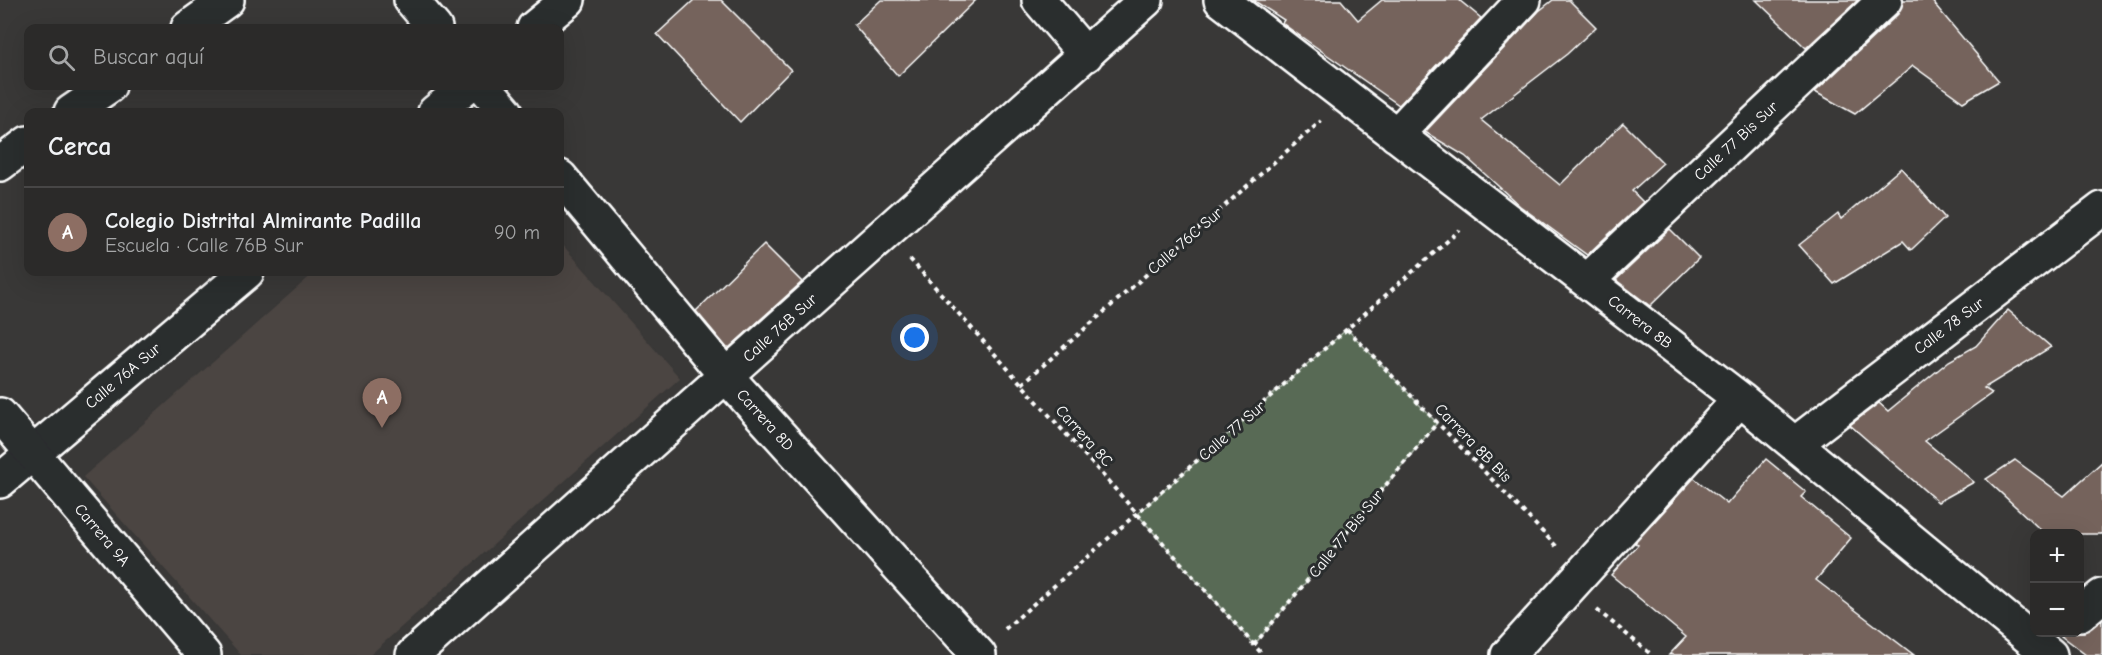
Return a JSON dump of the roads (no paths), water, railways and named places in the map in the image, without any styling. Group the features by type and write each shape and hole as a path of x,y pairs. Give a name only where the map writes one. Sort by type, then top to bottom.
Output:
{"street":[{"path":"194,24 227,0"},
{"path":"411,0 432,24"},
{"path":"539,24 568,0"},
{"name":"Calle 76B Sur","path":"413,655 1146,0"},
{"name":"Carrera 8B","path":"1221,0 1740,399 2043,647"},
{"path":"1396,135 1524,0"},
{"name":"Calle 77 Bis Sur","path":"1587,281 1885,0"},
{"path":"1053,5 1086,55"},
{"path":"77,108 103,90"},
{"path":"440,108 462,90"},
{"path":"487,90 503,108"},
{"path":"0,164 24,146"},
{"name":"Carrera 8D","path":"564,182 726,376 977,654"},
{"name":"Calle 78 Sur","path":"1796,444 2102,209"},
{"name":"Calle 76A Sur","path":"0,481 242,276"},
{"path":"1508,655 1740,399"},
{"name":"Carrera 9A","path":"0,415 204,655"},
{"path":"2084,610 2102,596"}],"place":[{"name":"Colegio Distrital Almirante Padilla","path":"382,428"}]}
